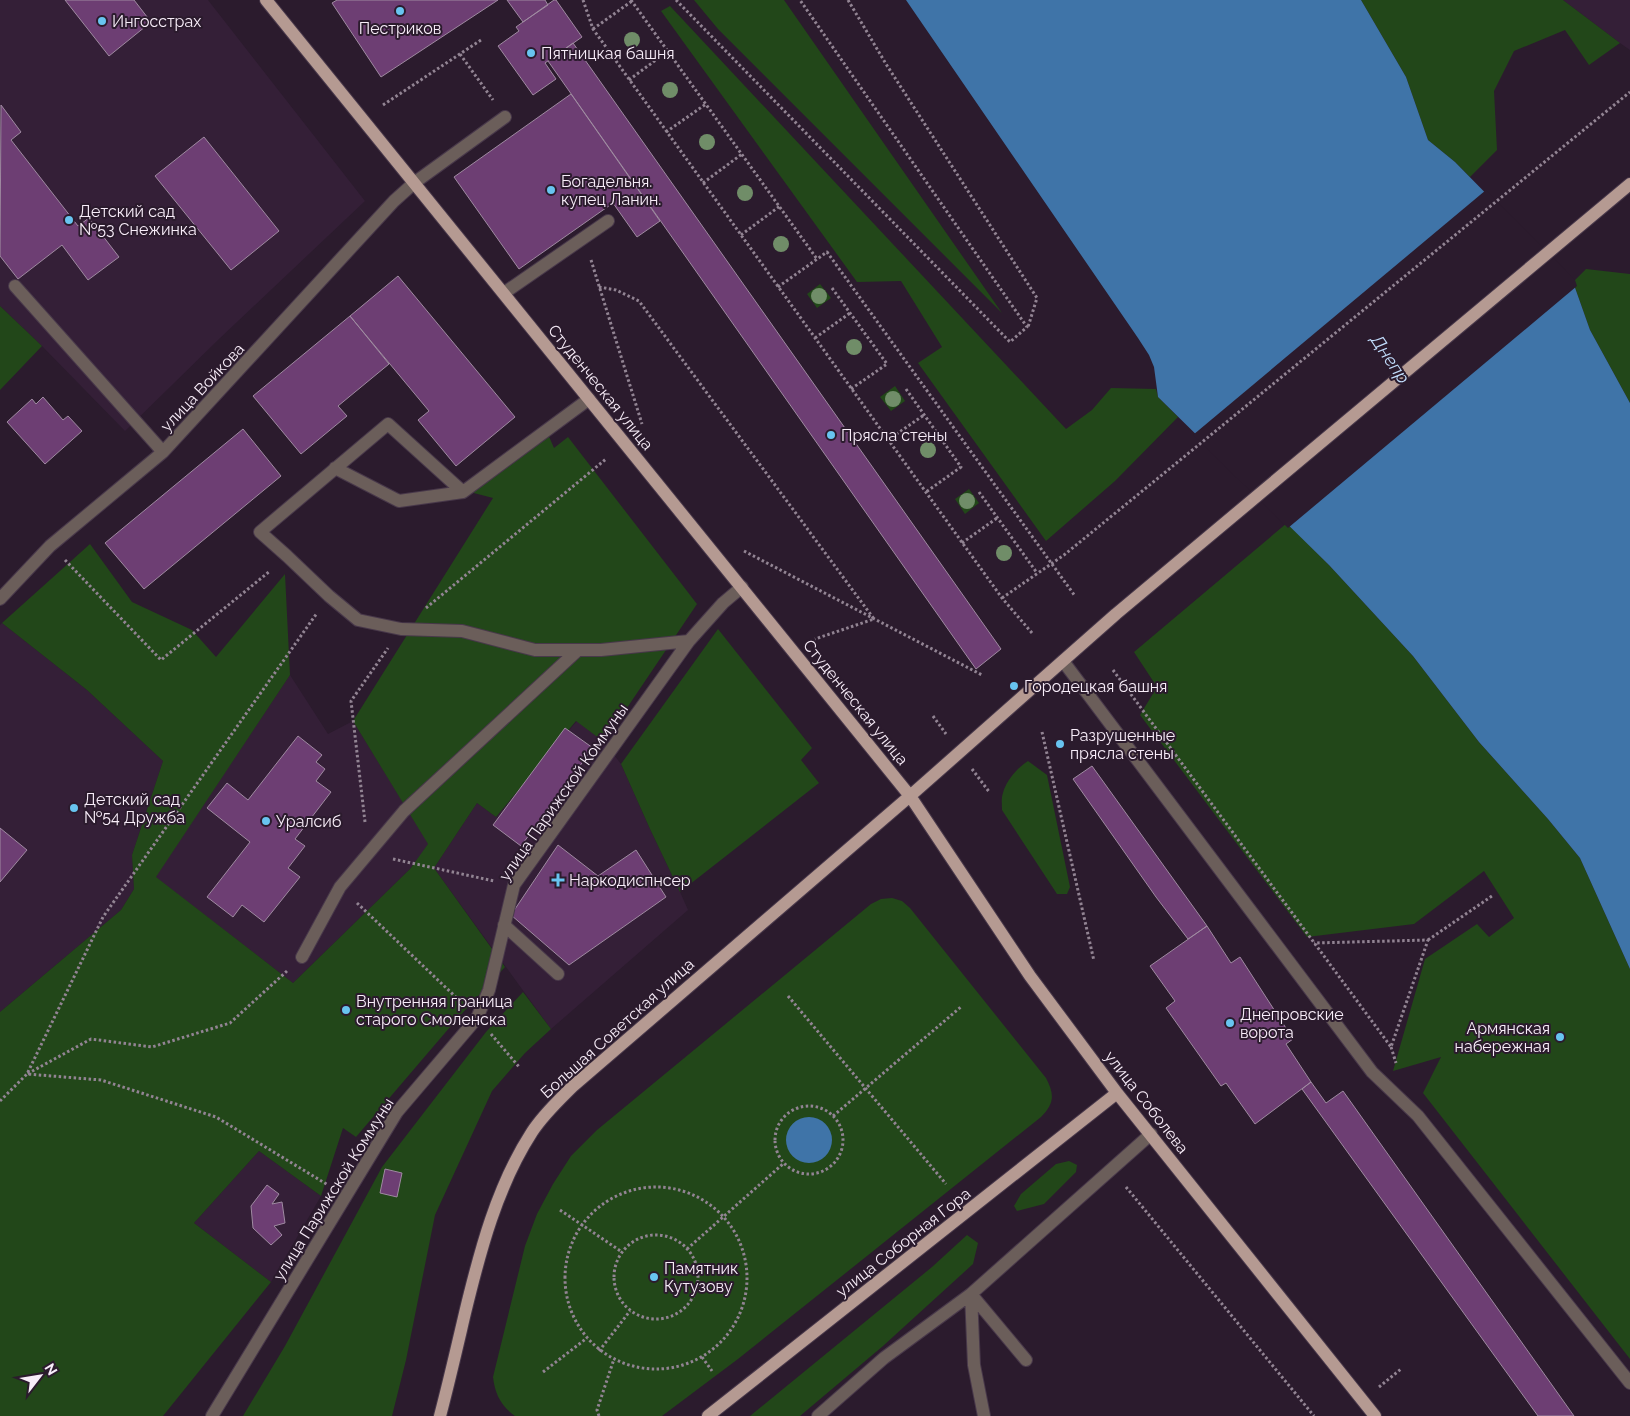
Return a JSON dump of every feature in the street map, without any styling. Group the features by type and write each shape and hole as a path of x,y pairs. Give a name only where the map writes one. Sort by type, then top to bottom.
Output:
{"main road":[{"name":"Студенческая улица","path":"266,0 910,796"},
{"name":"Большая Советская улица","path":"442,1415 479,1255 502,1191 517,1159 532,1132 551,1108 572,1087 910,796 1116,614 1630,184"},
{"name":"улица Соболева","path":"910,796 1030,976 1117,1093 1375,1416"},
{"name":"улица Соборная Гора","path":"708,1416 1117,1093"}],"street":[{"name":"улица Войкова","path":"0,599 50,546 163,452 394,201 414,183 504,117"},
{"path":"504,293 608,221"},
{"path":"15,286 163,452"},
{"path":"336,468 399,501 463,492 589,399"},
{"path":"463,492 388,424 260,532 329,596 358,620 401,628 462,631 535,650 601,650 689,641"},
{"name":"улица Парижской Коммуны","path":"212,1416 397,1112 477,1018 489,990 514,885 689,641 723,603 742,587"},
{"path":"302,957 340,887 404,811 578,650"},
{"path":"1063,661 1372,1072 1418,1116 1630,1383"},
{"path":"504,925 558,974"},
{"path":"818,1416 884,1358 971,1294 1151,1134"},
{"path":"971,1294 1026,1360"},
{"path":"971,1294 974,1365 984,1416"}],"path":[{"path":"583,0 592,29 1002,598 1032,633"},
{"path":"592,29 631,0 818,259"},
{"path":"676,0 1010,342 1027,327 1036,298 886,64 848,0"},
{"path":"800,0 1027,327"},
{"path":"383,105 481,40"},
{"path":"629,80 668,51"},
{"path":"460,54 504,117"},
{"path":"1002,598 1064,554 1630,92"},
{"path":"666,132 706,104"},
{"path":"703,183 742,154"},
{"path":"740,235 780,206"},
{"path":"584,238 642,424"},
{"path":"778,287 827,252 1075,596"},
{"path":"599,287 616,290 639,301 874,619"},
{"path":"832,288 887,364 851,389"},
{"path":"815,338 850,313"},
{"path":"906,389 961,467 926,492"},
{"path":"888,440 924,415"},
{"path":"979,492 1037,573"},
{"path":"962,543 997,518"},
{"path":"50,546 161,660 287,556"},
{"path":"744,551 982,675"},
{"path":"27,1074 103,917 329,596"},
{"path":"815,639 874,619"},
{"path":"1113,670 1391,1047 1428,940"},
{"path":"1042,732 1094,961"},
{"path":"368,853 514,885"},
{"path":"340,887 477,1018 520,1068"},
{"path":"1314,943 1428,940 1492,896"},
{"path":"0,1101 27,1074 91,1039 152,1047 230,1023 302,957"},
{"path":"788,996 946,1184"},
{"path":"833,1116 962,1006"},
{"path":"27,1074 101,1080 216,1117 346,1196"},
{"path":"803,1106 816,1106 833,1116 838,1122 842,1134 842,1148 837,1159 827,1169 814,1174 801,1173 788,1168 780,1158 775,1146 775,1132 780,1120 790,1111 803,1106"},
{"path":"687,1249 784,1163"},
{"path":"1112,1170 1314,1416"},
{"path":"661,1186 695,1194 724,1217 742,1247 748,1283 739,1316 716,1347 702,1357 685,1365 650,1369 614,1359 599,1351 587,1338 569,1308 564,1271 573,1238 582,1225 595,1208 626,1190 661,1186"},
{"path":"560,1210 622,1252"},
{"path":"658,1235 674,1239 687,1249 696,1263 698,1280 694,1295 684,1310 669,1318 653,1320 636,1316 624,1306 615,1292 613,1275 617,1259 622,1252 627,1245 642,1237 658,1235"},
{"path":"599,1351 630,1311"},
{"path":"543,1372 587,1338"},
{"path":"702,1357 712,1371"},
{"path":"599,1416 597,1410 614,1359"}],"shaded area":[{"path":"0,0 208,0 365,201 125,431 0,306"},
{"path":"1563,0 1630,0 1630,50 1620,43"},
{"name":"Детский сад №54 Дружба","path":"2,623 87,690 163,761 132,855 134,889 121,910 0,1012 0,625"},
{"path":"290,675 328,734 353,721 429,844 410,869 293,983 155,877"},
{"name":"Наркодиспнсер","path":"577,721 604,742 621,764 688,910 551,1029 434,868 477,803 496,817"},
{"path":"259,1151 321,1196 271,1282 194,1223"}],"green space":[{"path":"694,0 784,0 1002,313 718,29"},
{"path":"1361,0 1563,0 1620,43 1589,65 1565,30 1514,51 1494,91 1497,150 1470,177 1428,140 1406,77"},
{"path":"670,6 1066,429 1092,410 1111,388 1156,389 1158,397 1178,417 1115,481 1046,541 918,363 942,347 901,281 857,282 661,11"},
{"path":"1586,269 1630,274 1630,403 1590,330 1573,282"},
{"path":"820,284 831,298 817,308 807,294"},
{"path":"0,306 42,346 0,390"},
{"path":"895,386 905,401 891,411 880,397"},
{"path":"547,432 554,448 568,437 697,604 604,742 576,721 496,817 477,803 434,868 505,967 456,1020 356,1137 343,1128 321,1196 259,1151 194,1223 271,1282 163,1416 0,1416 0,1012 121,910 134,889 132,855 163,761 87,690 2,623 90,544 132,602 192,630 216,657 285,574 290,675 156,877 293,983 410,869 428,844 353,721 493,498 470,492"},
{"path":"969,489 979,503 965,514 955,499"},
{"path":"1287,523 1329,565 1413,656 1479,742 1580,858 1630,969 1630,1359 1423,1093 1441,1057 1393,1071 1425,959 1477,924 1489,937 1514,918 1484,871 1414,924 1307,937 1140,715 1157,687 1134,652"},
{"path":"718,629 812,748 801,760 819,783 680,892 621,764"},
{"path":"1028,761 1047,775 1070,887 1067,894 1057,894 1002,810 1004,788 1016,771"},
{"path":"892,898 902,901 910,908 1046,1078 1052,1094 1049,1108 1041,1117 738,1359 662,1416 515,1416 500,1399 495,1389 493,1377 525,1246 537,1214 571,1156 597,1130 871,904 881,899"},
{"path":"523,992 551,1029 525,1053 492,1091 435,1215 406,1360 392,1416 243,1416 285,1346 382,1167 486,1032"},
{"path":"1069,1161 1077,1165 1076,1172 1044,1204 1017,1211 1014,1206 1021,1194 1056,1164"},
{"path":"967,1235 978,1243 973,1264 883,1346 800,1416 750,1416 932,1267"}],"water":[{"name":"Днепр","path":"906,0 1361,0 1406,77 1428,140 1455,162 1573,282 1590,330 1630,403 1630,969 1580,858 1548,819 1479,742 1413,656 1329,565 1158,397 1154,367 1149,355"},
{"path":"809,1117 822,1121 828,1127 832,1140 828,1153 822,1159 809,1163 796,1159 790,1153 786,1140 790,1127 796,1121"}],"pier":[{"path":"1486,190 1575,280 1577,286 1288,528 1193,435"}],"building":[{"path":"65,0 134,0 151,22 109,56"},
{"path":"337,0 498,0 381,77 332,3"},
{"path":"507,0 545,0 548,5 523,22"},
{"name":"Пятницкая башня","path":"556,0 582,37 545,63 556,79 533,95 498,46 519,31 516,27"},
{"name":"Прясла стены","path":"573,43 1001,649 976,669 548,61"},
{"name":"Богадельня. купец Ланин.","path":"571,94 660,221 637,237 613,203 519,269 454,177"},
{"path":"1,105 21,132 11,140 78,226 89,218 119,257 88,280 62,245 18,279 0,256"},
{"path":"204,137 279,231 231,270 155,176"},
{"path":"398,276 515,417 456,466 418,420 429,411 350,316"},
{"path":"350,316 389,364 338,406 347,416 301,454 253,396"},
{"path":"43,397 63,420 68,416 82,431 45,464 7,422 32,399 36,404"},
{"path":"243,429 281,476 144,589 105,543"},
{"path":"565,728 593,748 521,846 493,825"},
{"path":"298,736 322,755 316,762 325,769 316,781 331,792 295,839 305,846 288,868 300,877 264,922 242,905 233,917 207,897 250,842 207,808 227,783 248,800"},
{"path":"1092,766 1207,926 1188,939 1073,779"},
{"path":"0,828 27,850 0,882"},
{"path":"558,845 598,876 636,850 666,897 569,965 511,915"},
{"name":"Днепровские ворота","path":"1207,926 1231,963 1240,957 1293,1039 1286,1044 1311,1082 1255,1124 1226,1083 1221,1086 1166,1008 1175,1001 1150,966"},
{"path":"1311,1082 1326,1103 1343,1091 1574,1416 1538,1416 1302,1089"},
{"path":"385,1169 402,1173 397,1197 380,1193"},
{"path":"267,1185 279,1194 272,1204 282,1202 285,1223 274,1226 282,1235 271,1245 253,1228 251,1206"}],"place":[{"name":"Пестриков","path":"400,11"},
{"name":"Ингосстрах","path":"102,21"},
{"name":"Пятницкая башня","path":"531,53"},
{"name":"Богадельня. купец Ланин.","path":"551,190"},
{"name":"Детский сад №53 Снежинка","path":"69,220"},
{"name":"Прясла стены","path":"831,435"},
{"name":"Городецкая башня","path":"1014,686"},
{"name":"Разрушенные прясла стены","path":"1060,744"},
{"name":"Детский сад №54 Дружба","path":"74,808"},
{"name":"Уралсиб","path":"266,821"},
{"name":"Наркодиспнсер","path":"558,880"},
{"name":"Внутренняя граница старого Смоленска","path":"346,1010"},
{"name":"Днепровские ворота","path":"1230,1023"},
{"name":"Армянская набережная","path":"1560,1037"},
{"name":"Памятник Кутузову","path":"654,1277"}]}
